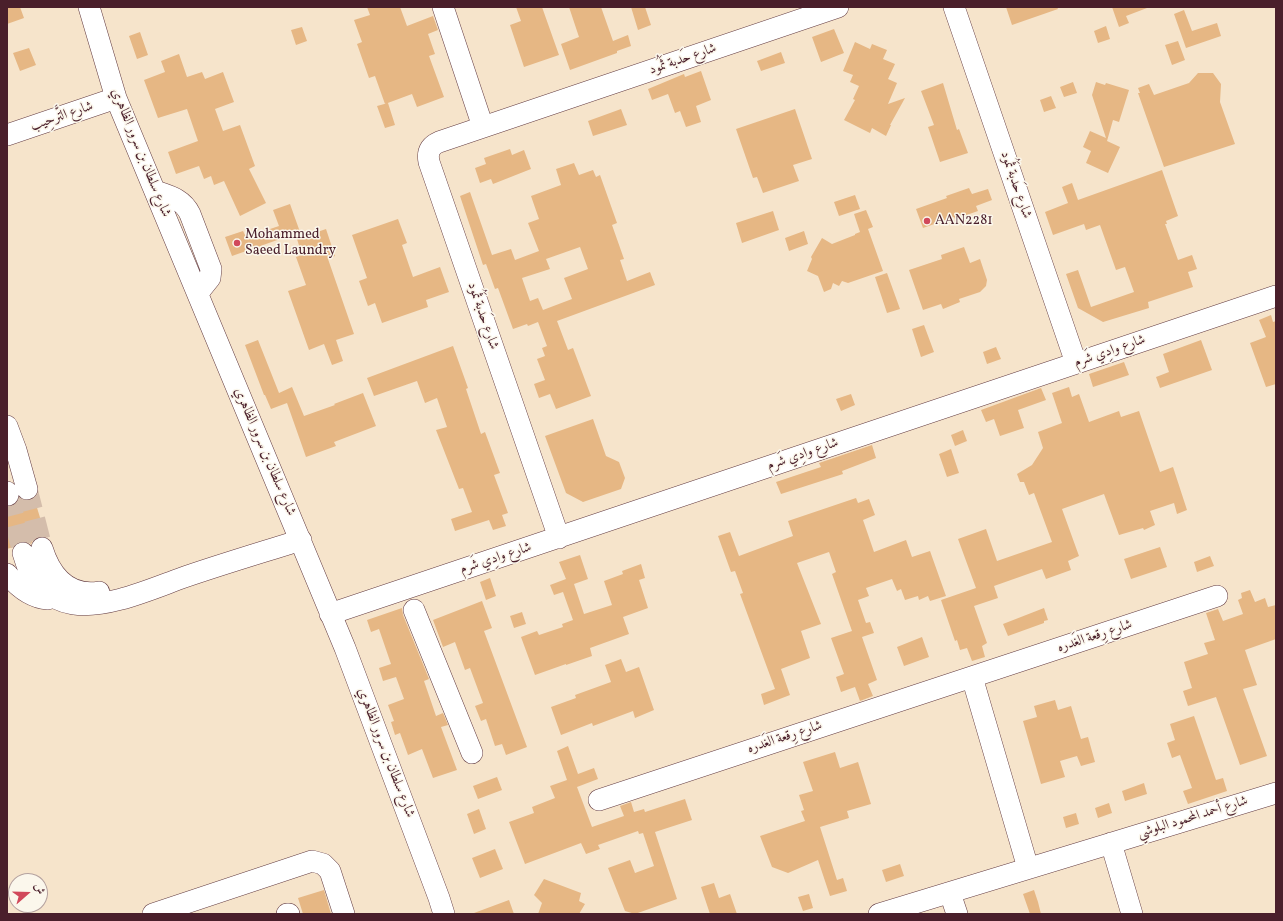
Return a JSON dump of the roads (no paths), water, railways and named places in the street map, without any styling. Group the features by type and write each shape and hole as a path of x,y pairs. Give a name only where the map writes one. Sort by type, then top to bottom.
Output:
{"street":[{"name":"شارع سلطان بن سرور الظاهري","path":"89,7 116,98 345,648 444,909"},
{"path":"443,7 483,127"},
{"name":"شارع حَدبة ثَمُود","path":"559,538 428,156 429,150 434,144 439,142 838,7"},
{"name":"شارع حَدبة ثَمُود","path":"954,7 1076,363"},
{"name":"شارع التَّرحِيب","path":"7,135 116,98"},
{"name":"شارع وادِي شَرم","path":"330,614 410,600 559,538 1276,296"},
{"path":"7,426 14,444 27,489"},
{"path":"178,580 146,582 95,592 84,592 69,586 56,577 50,568 32,550 29,572 34,580 47,593 60,600 73,604 109,602 156,588 301,540"},
{"path":"7,574 15,583 33,595 43,599 60,600"},
{"name":"شارع رِقعة الغَدره","path":"599,800 1218,596"},
{"path":"410,600 472,752"},
{"path":"972,677 1028,868"},
{"name":"شارع أحمد المحمود البلوشي","path":"879,914 1276,793"},
{"path":"1111,843 1132,914"},
{"path":"166,912 312,861 323,864 330,871 344,914"},
{"path":"950,893 957,914"}],"tunnel":[{"path":"27,489 42,548"},
{"path":"8,495 23,553"}],"place":[{"name":"AAN2281","path":"927,221"},
{"name":"Mohammed Saeed Laundry","path":"237,243"}]}
